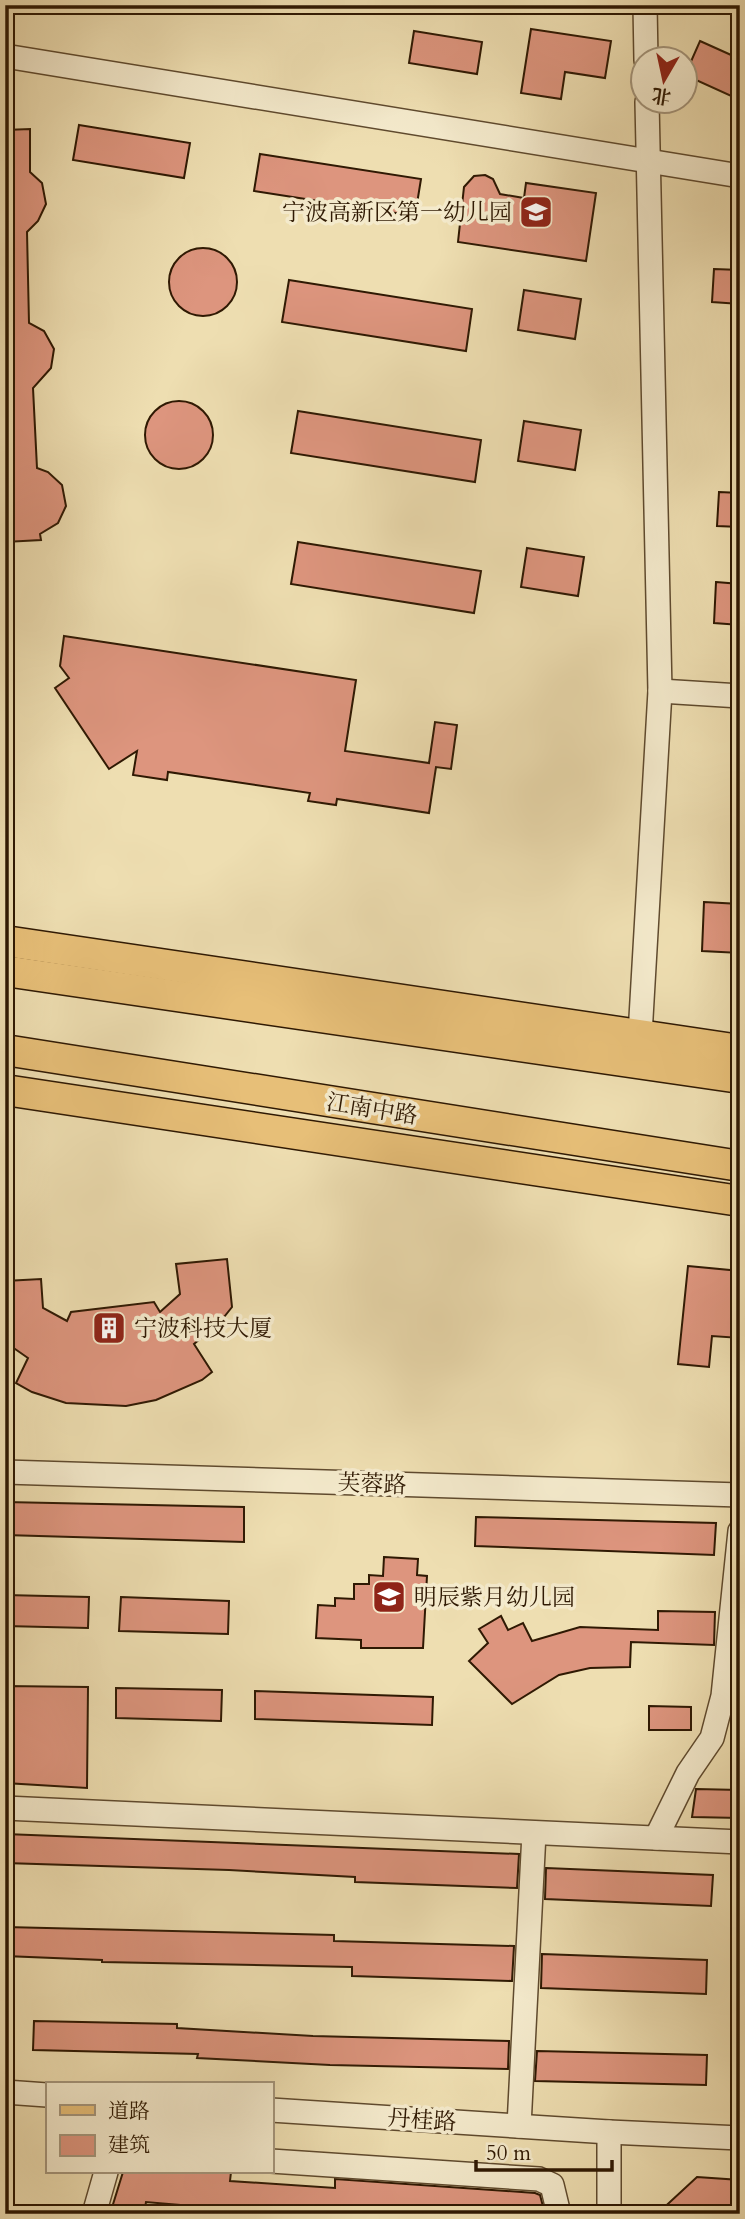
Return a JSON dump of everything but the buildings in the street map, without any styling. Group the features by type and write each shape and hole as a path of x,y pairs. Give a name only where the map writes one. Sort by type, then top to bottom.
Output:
{"main road":[{"path":"5,941 740,1050"},
{"path":"5,971 740,1078"},
{"name":"江南中路","path":"5,1050 740,1166"},
{"path":"5,1090 740,1200"}],"street":[{"path":"645,5 646,46"},
{"path":"5,56 740,176"},
{"path":"639,1035 660,691 647,116"},
{"path":"660,691 740,696"},
{"name":"芙蓉路","path":"5,1472 740,1495"},
{"path":"656,1838 688,1773 712,1738 725,1683 740,1531"},
{"path":"5,1808 740,1842"},
{"path":"519,2126 534,1833"},
{"path":"5,2092 46,2095"},
{"name":"丹桂路","path":"273,2110 609,2133 740,2138"},
{"path":"609,2133 609,2214"},
{"path":"273,2161 539,2179 552,2185 559,2214"},
{"path":"94,2214 105,2174"}],"place":[{"name":"宁波高新区第一幼儿园","path":"536,212"},
{"name":"宁波科技大厦","path":"109,1328"},
{"name":"明辰紫月幼儿园","path":"389,1597"}]}
